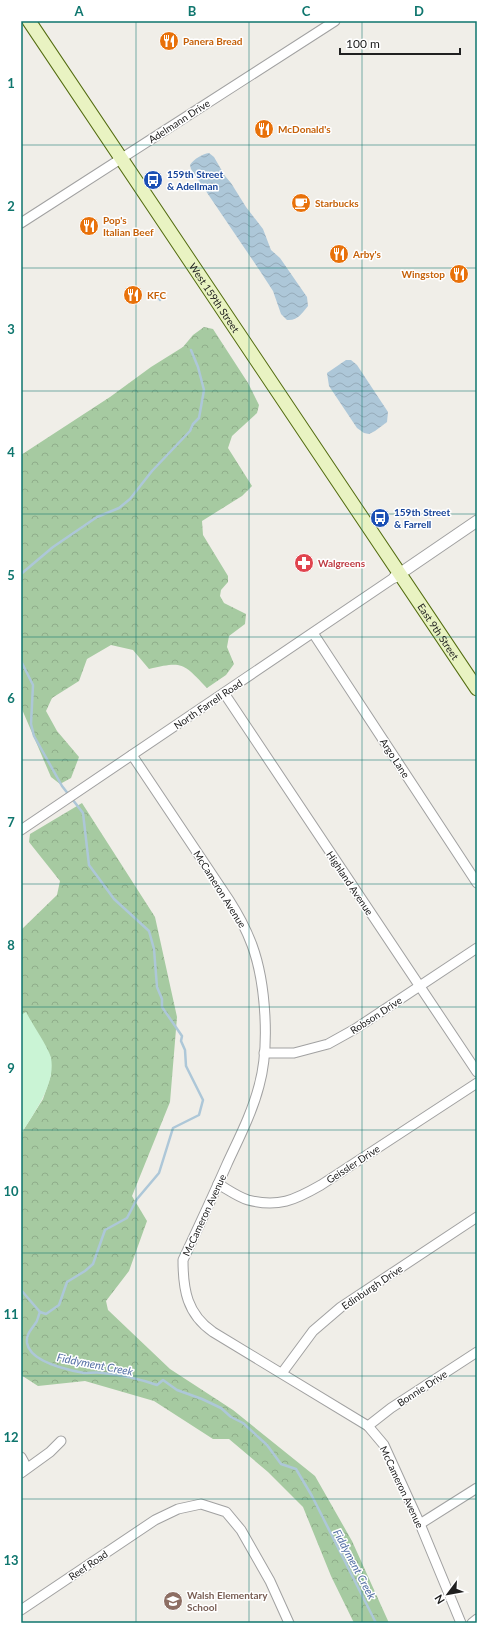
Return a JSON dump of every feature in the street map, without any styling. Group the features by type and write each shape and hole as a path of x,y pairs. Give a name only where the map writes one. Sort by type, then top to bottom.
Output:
{"main road":[{"name":"West 159th Street","path":"29,21 122,158 397,575"},
{"name":"East 9th Street","path":"397,575 477,689"}],"street":[{"name":"Adelmann Drive","path":"22,221 335,21"},
{"path":"397,575 477,521"},
{"name":"North Farrell Road","path":"21,830 397,575"},
{"name":"Argo Lane","path":"312,633 477,883"},
{"name":"Highland Avenue","path":"224,693 477,1072"},
{"name":"McCameron Avenue","path":"132,755 229,900 243,924 252,946 262,988 265,1012 264,1053 260,1084 251,1114 183,1260 183,1278 186,1295 193,1310 208,1328 368,1426 384,1445 420,1524 461,1623"},
{"name":"Robson Drive","path":"264,1053 294,1053 328,1044 355,1029 477,948"},
{"name":"Geissler Drive","path":"218,1184 247,1200 278,1203 298,1198 321,1185 477,1083"},
{"name":"Edinburgh Drive","path":"282,1373 313,1331 341,1307 477,1217"},
{"name":"Bonnie Drive","path":"368,1426 391,1408 477,1352"},
{"path":"21,1457 24,1470 50,1452 61,1441"},
{"path":"420,1524 477,1488"},
{"name":"Reef Road","path":"22,1605 155,1520 178,1509 201,1504 226,1512 241,1530 266,1575 289,1623"},
{"path":"472,1623 477,1620"}],"green space":[{"path":"204,327 213,329 248,383 259,405 257,413 232,436 228,448 252,486 242,496 202,521 203,535 228,576 228,582 221,590 220,596 224,603 246,614 245,624 229,636 227,647 234,664 226,675 207,688 193,673 182,666 169,665 149,669 133,650 111,645 87,659 79,681 52,698 46,711 57,731 79,757 71,778 60,784 51,777 21,707 21,455 183,347 193,335"},
{"path":"82,803 155,917 177,1017 170,1102 132,1196 147,1221 129,1271 106,1301 108,1310 170,1369 233,1410 315,1476 352,1541 389,1623 354,1623 331,1576 303,1507 268,1472 229,1439 213,1439 154,1401 85,1381 38,1386 21,1375 21,1134 43,1099 51,1075 51,1058 26,1013 21,1015 21,930 57,895 60,881 29,842 30,834"},
{"path":"26,1012 50,1054 52,1068 43,1098 21,1134 21,1015"}],"water":[{"path":"209,153 214,157 246,207 263,229 271,250 280,258 307,297 308,306 297,318 287,320 281,314 273,291 191,169 190,165 194,161"},
{"path":"346,360 351,360 357,365 388,412 387,422 369,434 364,433 357,428 329,386 327,373"}],"waterway":[{"path":"21,574 53,547 97,517 119,508 130,499 152,471 190,431 193,424 199,418 204,390 198,367 191,350"},
{"name":"Fiddyment Creek","path":"21,661 33,685 31,724 34,736 62,786 83,813 89,865 114,899 149,931 154,949 157,987 162,999 162,1007 182,1036 181,1041 185,1050 186,1066 203,1100 199,1115 173,1128 159,1173 137,1199 127,1218 105,1230 93,1264 85,1271 67,1282 59,1305 46,1314 40,1312"},
{"path":"21,1290 40,1312"},
{"name":"Fiddyment Creek","path":"40,1312 37,1321 30,1330 27,1343 30,1350 42,1360 69,1370 84,1373 117,1375 157,1385 163,1380 177,1390 221,1408 231,1417 243,1423 267,1445 281,1464 296,1469 312,1496 376,1623"}],"place":[{"name":"Panera Bread","path":"169,41"},
{"name":"McDonald's","path":"264,129"},
{"name":"159th Street & Adellman","path":"153,180"},
{"name":"Starbucks","path":"301,203"},
{"name":"Pop's Italian Beef","path":"89,226"},
{"name":"Arby's","path":"339,254"},
{"name":"Wingstop","path":"459,274"},
{"name":"KFC","path":"133,295"},
{"name":"159th Street & Farrell","path":"380,518"},
{"name":"Walgreens","path":"304,563"},
{"name":"Walsh Elementary School","path":"173,1601"}]}
